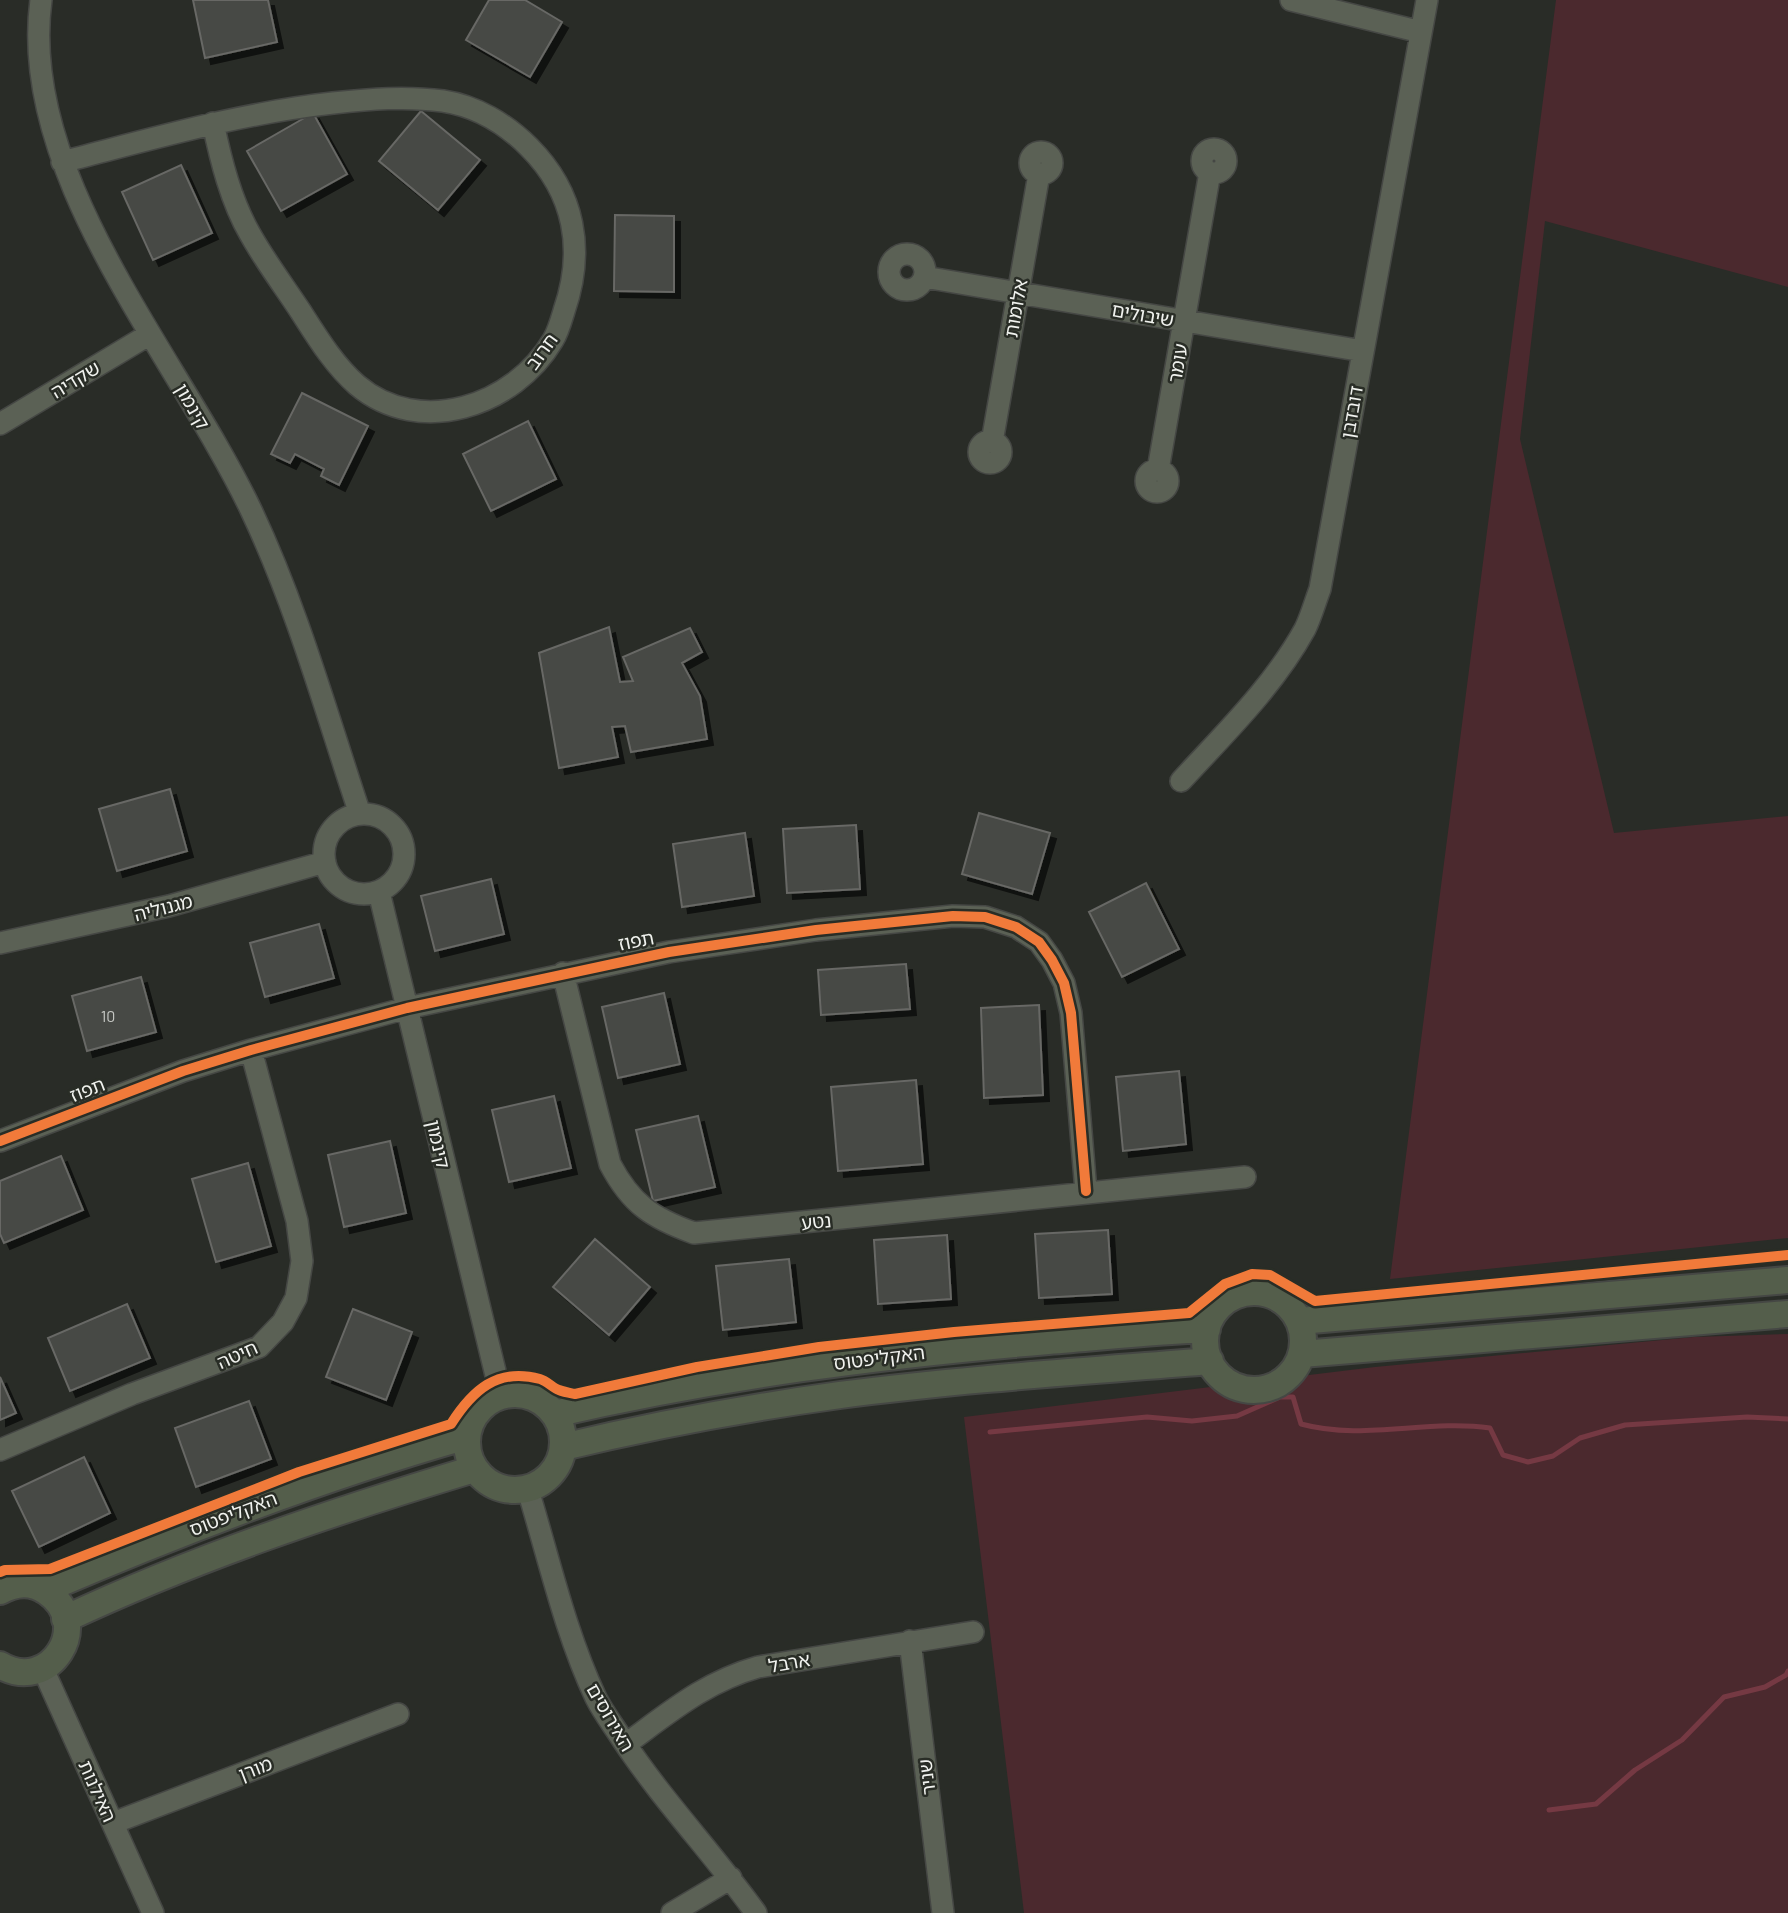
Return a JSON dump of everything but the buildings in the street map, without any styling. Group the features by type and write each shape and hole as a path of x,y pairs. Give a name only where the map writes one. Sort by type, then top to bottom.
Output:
{"main road":[{"path":"1299,1321 1788,1280"},
{"path":"1253,1291 1270,1294 1290,1307 1299,1321 1303,1332 1301,1354 1294,1370 1278,1384 1262,1390 1245,1389 1228,1383 1213,1368 1205,1342 1207,1329 1212,1316 1227,1300 1253,1291"},
{"path":"1301,1354 1788,1314"},
{"name":"האקליפטוס","path":"554,1414 716,1380 830,1363 923,1352 1207,1329"},
{"name":"האקליפטוס","path":"562,1447 688,1420 841,1395 1210,1361"},
{"path":"511,1393 528,1395 538,1399 554,1414 560,1425 562,1447 560,1459 552,1474 543,1482 528,1490 498,1488 474,1469 466,1444 468,1427 486,1402 511,1393"},
{"name":"האקליפטוס","path":"44,1590 268,1499 467,1436"},
{"name":"האקליפטוס","path":"65,1619 242,1545 388,1494 474,1469"},
{"path":"0,1591 12,1585 24,1584 44,1590 56,1598 64,1611 67,1633 63,1648 43,1668 24,1673 7,1670 0,1665"}],"street":[{"name":"קינמון","path":"41,0 38,58 62,162 131,302 198,412 250,509 285,588 360,814"},
{"path":"1291,0 1421,32"},
{"name":"דובדבן","path":"1181,781 1256,700 1286,660 1306,626 1320,589 1427,0"},
{"name":"חרוב","path":"62,162 213,123 280,109 383,97 446,102 489,116 517,135 545,163 565,199 574,228 575,264 569,295 554,339 534,365 512,386 475,404 443,413 415,411 385,402 358,385 327,352 250,234 236,203 213,123"},
{"name":"עומר","path":"1158,470 1210,172"},
{"name":"אלומות","path":"992,442 1039,174"},
{"name":"שיבולים","path":"925,277 1363,351"},
{"name":"שקדיה","path":"0,424 150,334"},
{"path":"360,814 371,814 392,824 403,844 402,867 389,886 368,894 345,889 336,882 325,862 328,836 336,825 360,814"},
{"name":"מגנוליה","path":"0,943 169,906 325,862"},
{"name":"קינמון","path":"379,892 501,1396"},
{"name":"תפוז","path":"0,1141 183,1072 251,1050 407,1008 668,952 789,934 953,916 985,918 1016,927 1039,942 1064,983 1071,1013 1086,1191"},
{"name":"נטע","path":"563,973 610,1164 622,1187 640,1206 666,1223 694,1233 1086,1191 1245,1177"},
{"name":"חיטה","path":"0,1450 132,1394 259,1347 283,1322 296,1298 302,1261 297,1221 251,1050"},
{"name":"האירוסים","path":"528,1490 569,1634 597,1700 646,1773 731,1878 755,1913"},
{"name":"ארבל","path":"626,1744 696,1693 731,1675 758,1667 974,1632"},
{"name":"שניר","path":"910,1642 943,1913"},
{"name":"האילנות","path":"43,1668 153,1913"},
{"name":"מורן","path":"113,1823 398,1714"},
{"path":"672,1913 731,1878"}],"shaded area":[{"path":"1556,0 1788,0 1788,287 1545,221 1520,439 1614,833 1788,816 1788,1238 1390,1279"},
{"path":"1788,1334 1788,1913 1024,1913 964,1417 1375,1367 1694,1337"}],"waterway":[{"path":"990,1432 1147,1417 1192,1421 1237,1416 1280,1397 1293,1397 1301,1424 1348,1431 1443,1426 1490,1428 1503,1455 1528,1462 1553,1456 1580,1438 1625,1425 1747,1417 1788,1419"},
{"path":"1549,1810 1596,1804 1635,1770 1682,1740 1724,1697 1765,1687 1786,1675 1788,1671"}],"cycle path":[{"path":"0,1141 183,1071 407,1008 669,952 816,930 953,916 985,917 1016,927 1039,942 1064,983 1071,1013 1086,1191"},
{"path":"0,1572 50,1569 299,1472 451,1424 477,1392 498,1379 511,1376 540,1379 557,1389 575,1394 697,1367 819,1347 954,1332 1189,1313 1225,1284 1252,1274 1270,1275 1315,1301 1788,1255"}]}
